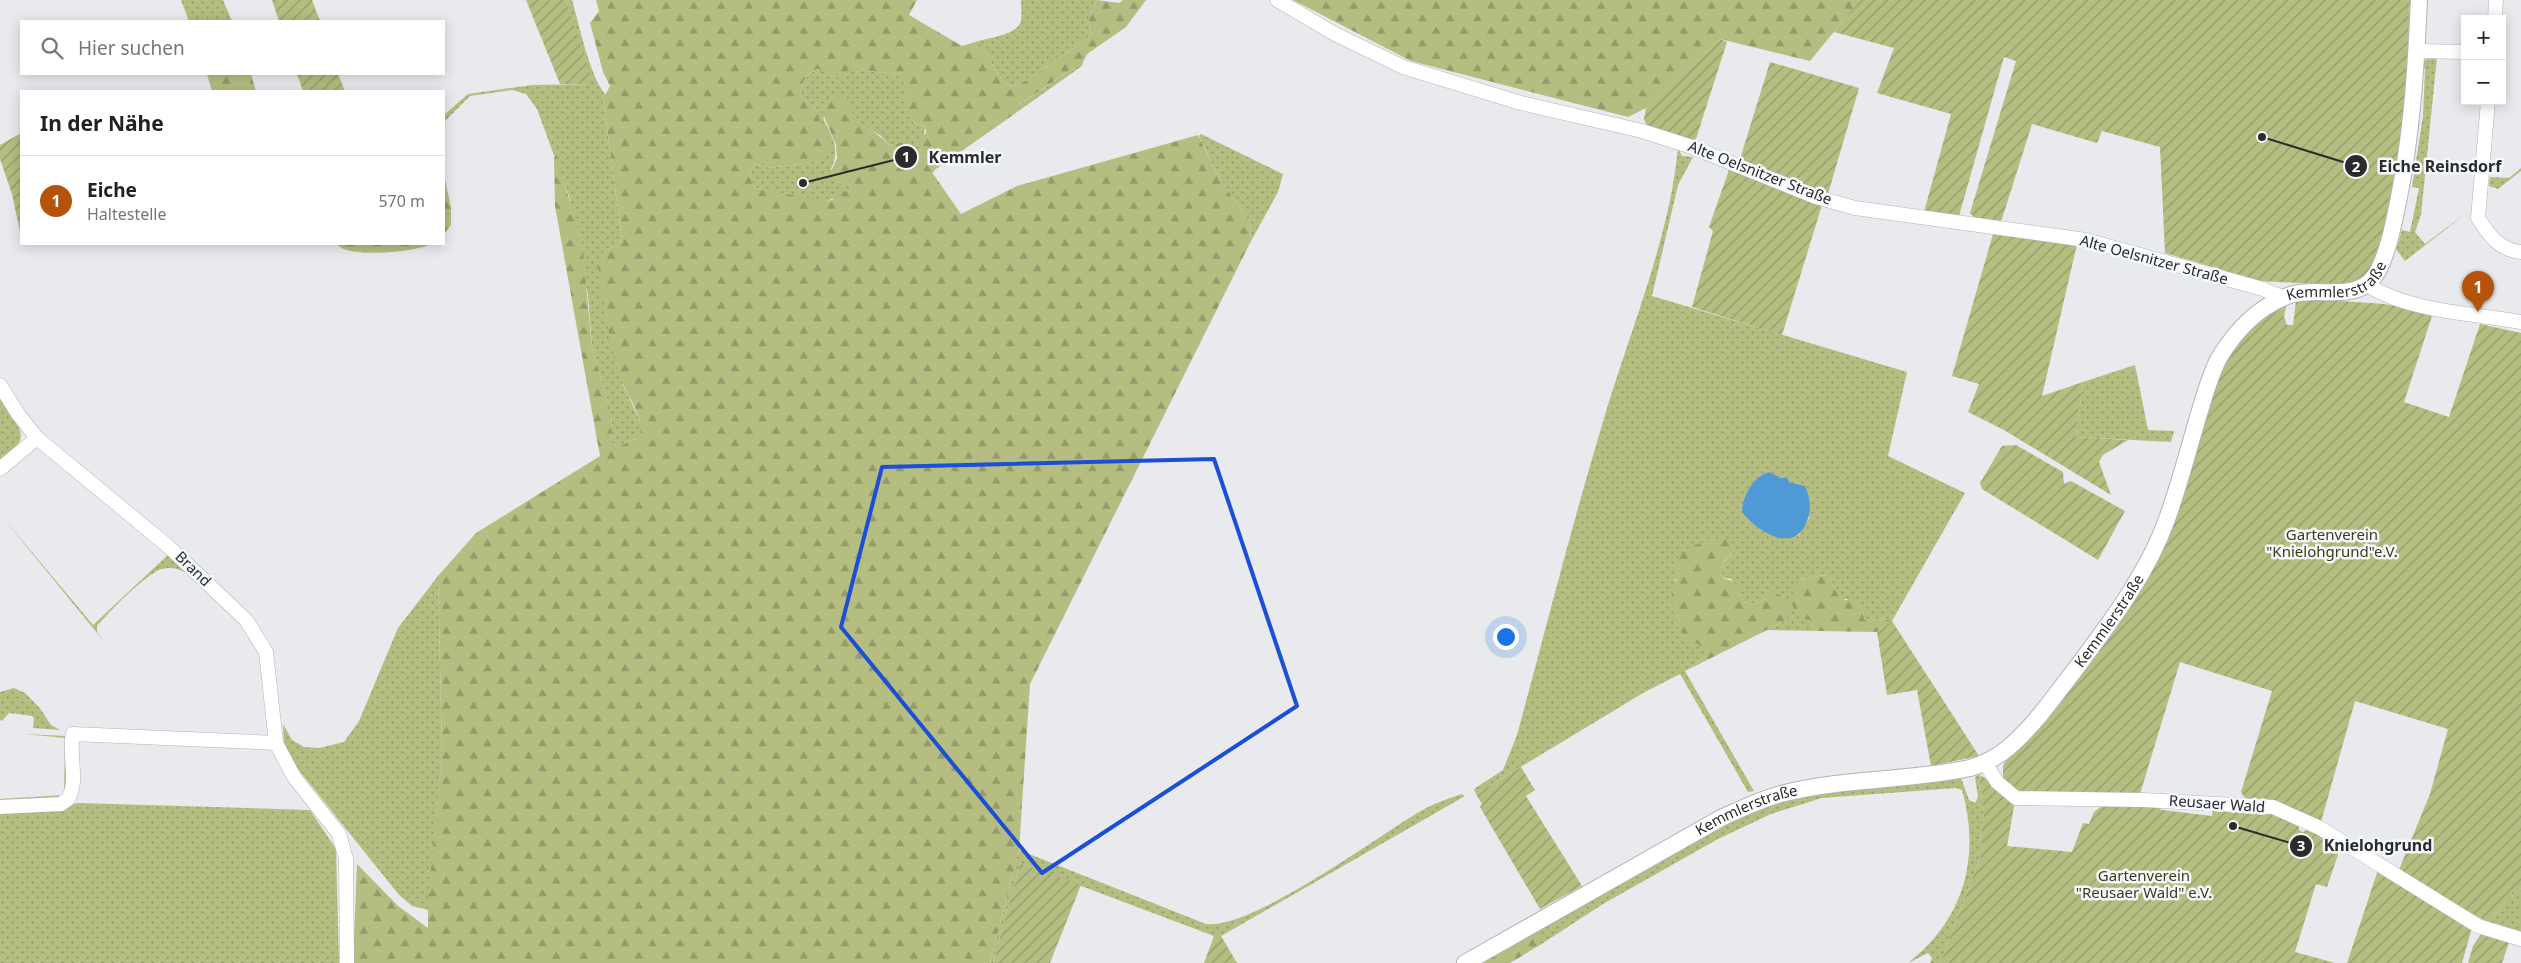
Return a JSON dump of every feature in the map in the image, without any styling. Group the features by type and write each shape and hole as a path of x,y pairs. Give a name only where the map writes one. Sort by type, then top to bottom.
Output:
{"street":[{"name":"Kemmlerstraße","path":"1465,963 1721,818 1750,805 1784,793 1819,787 1953,772 1985,763 2007,749 2043,712 2106,628 2134,586 2153,552 2167,520 2206,389 2218,361 2242,326 2269,304 2291,294 2348,293 2367,285 2379,270 2393,228 2411,125 2419,0"},
{"path":"2495,15 2496,0"},
{"name":"Alte Oelsnitzer Straße","path":"1279,1 1335,34 1403,67 1521,103 1651,134 1698,149 1816,197 1854,208 2086,240 2263,289 2284,298"},
{"path":"2417,51 2461,52"},
{"path":"2488,105 2478,218 2497,243 2509,251 2521,252"},
{"path":"2367,285 2386,297 2451,312 2521,322"},
{"name":"Brand","path":"0,384 18,414 37,438 169,547 246,620 266,652 276,743 294,777 339,834 346,859 347,963"},
{"path":"0,469 37,438"},
{"path":"0,807 61,804 68,799 72,787 71,742 73,734 276,743"},
{"name":"Reusaer Wald","path":"1985,763 1997,782 2016,798 2142,800 2273,807 2320,828 2478,926 2521,938"}],"highlighted area":[{"path":"1214,459 1297,706 1042,873 841,627 882,467"}],"green space":[{"path":"181,0 223,0 232,20 189,20"},
{"path":"272,0 312,0 320,20 279,20"},
{"path":"526,0 566,0 593,84 560,84"},
{"path":"566,0 572,0 590,64 600,87 606,95 603,99 622,239 618,246 606,249 623,385 642,428 640,436 618,447 612,443 611,412 592,348 588,296 569,196 537,109 526,94 512,90 470,96 445,121 445,114 468,94 532,85 592,84"},
{"path":"596,0 917,0 909,15 962,46 978,41 1002,80 1012,87 1022,83 1087,39 1091,34 1088,20 1097,0 1119,3 1123,0 1146,0 1126,27 1087,54 1083,62 1020,104 1020,110 936,169 919,149 919,139 926,133 926,127 913,122 906,113 908,98 900,74 866,71 850,65 848,73 842,78 834,77 818,69 810,73 805,79 800,95 815,108 831,146 827,155 820,161 770,168 755,163 750,173 751,181 755,188 824,201 832,200 838,192 849,191 851,185 837,182 829,176 837,158 836,145 820,107 830,104 834,96 845,98 857,119 889,145 903,142 922,158 961,214 1017,186 1198,135 1218,176 1251,224 1250,243 1030,684 1019,850 990,963 353,963 357,864 398,906 428,928 428,900 442,752 438,576 476,533 600,456 555,206 554,158 556,155 582,242 592,348 611,412 612,443 618,447 640,436 639,416 624,386 614,357 597,261 606,249 618,246 622,239 603,99 610,86 603,72 590,23 599,11"},
{"path":"1021,0 1097,0 1088,20 1091,34 1087,39 1022,83 1012,87 1002,80 978,41 1014,30 1021,21"},
{"path":"1293,0 1860,0 1810,61 1720,39 1646,108 1628,117 1411,61"},
{"path":"1860,0 2410,0 2405,118 2395,194 2383,241 2374,263 2364,276 2355,282 2338,285 2260,281 2165,253 2160,147 2102,131 2097,143 2032,124 2001,222 1976,219 1970,213 2016,61 2004,57 1959,216 1924,212 1951,114 1877,93 1894,48 1834,32"},
{"path":"1720,39 1727,42 1695,142 1648,128 1644,119 1646,108"},
{"path":"2430,57 2437,57 2421,215 2415,232 2425,244 2473,208 2405,261 2396,249 2402,230 2410,232 2419,188 2412,187 2423,116 2425,69 2422,68 2424,61"},
{"path":"1083,62 1082,66 1020,110 1019,105"},
{"path":"1770,62 1859,88 1828,194 1740,159"},
{"path":"850,65 866,71 900,74 903,78 913,122 926,127 919,149 936,169 931,174 922,158 903,142 889,145 881,136 860,123 847,107 823,118 832,137 835,149 834,162 831,169 837,182 851,185 849,192 824,202 755,188 750,176 755,163 770,168 820,161 818,116 815,108 800,95 802,86 805,79 814,71 819,69 834,77"},
{"path":"207,75 251,75 256,90 212,90"},
{"path":"297,75 338,75 345,90 303,90"},
{"path":"20,134 20,231 12,194 0,159 0,145"},
{"path":"1201,134 1283,174 1278,192 1250,243 1251,224 1218,176 1199,136"},
{"path":"1678,148 1682,156 1693,157 1678,185 1652,296 1907,372 1888,456 1965,493 1892,621 1880,618 1871,622 1864,619 1863,609 1847,599 1842,600 1826,575 1799,579 1812,626 1818,631 1767,630 1785,621 1765,599 1756,604 1743,602 1731,579 1722,577 1722,565 1734,551 1675,577 1674,623 1705,649 1705,656 1685,671 1754,791 1748,792 1680,674 1643,693 1476,794 1474,789 1503,770 1517,735 1569,541 1612,391 1657,253 1673,183","holes":["1769,472 1780,478 1787,477 1789,482 1805,486 1809,518 1799,535 1783,536 1767,532 1760,529 1742,512 1746,494 1753,482"]},
{"path":"1730,167 1822,205 1782,335 1692,307 1713,231 1709,227"},
{"path":"2521,168 2521,171 2498,189 2489,186 2490,177 2509,178"},
{"path":"445,180 451,207 451,225 445,233"},
{"path":"1993,234 2077,244 2042,396 2083,382 2076,437 2128,440 2103,455 2099,462 2111,495 2004,430 1968,412 1979,384 1952,376"},
{"path":"338,245 428,245 382,253 367,253 343,249"},
{"name":"Gartenverein \"Knielohgrund\"e.V.","path":"2312,299 2384,304 2433,313 2404,402 2449,417 2480,324 2521,333 2521,889 2516,887 2489,923 2398,872 2430,794 2448,729 2355,701 2321,822 2246,800 2241,792 2272,691 2180,662 2140,794 2043,794 2015,791 2003,779 2003,766 2005,762 2148,576 2221,364 2251,325 2287,303 2284,316 2287,325 2293,325 2296,301"},
{"path":"2135,365 2148,430 2174,431 2171,442 2076,437 2083,382"},
{"path":"0,399 18,426 21,432 21,439 11,453 0,462"},
{"path":"2016,445 2063,472 2064,484 2071,481 2125,511 2098,560 1982,489 1980,483 2002,446"},
{"path":"0,514 93,625 170,553 190,570 186,573 172,568 164,568 150,575 134,588 97,626 97,632 106,644"},
{"path":"1716,539 1728,539 1733,544 1734,551 1722,565 1721,572 1722,577 1738,584 1743,602 1756,604 1765,599 1768,592 1773,592 1783,598 1788,605 1790,613 1785,621 1685,671 1705,656 1705,649 1696,643 1689,645 1683,639 1682,633 1674,623 1672,585 1676,581 1675,564 1684,551 1699,543"},
{"path":"1826,575 1842,600 1857,600 1863,609 1864,619 1871,622 1880,618 1892,621 1877,632 1818,631 1812,626 1810,620 1803,618 1794,610 1793,591 1799,579"},
{"path":"438,576 442,752 428,910 412,906 399,895 298,769 284,745 283,724 292,740 304,747 319,748 344,742 359,721 398,628"},
{"path":"1892,621 1979,756 1931,766 1917,690 1887,695 1877,632"},
{"path":"14,688 25,693 39,707 51,725 60,730 33,728 34,718 32,716 9,713 2,721 0,720 0,692"},
{"path":"24,734 66,736 68,790 62,800 0,804 0,799 64,795 65,738"},
{"path":"1521,767 1535,790 1526,796 1582,886 1540,909 1480,807 1482,804 1476,794"},
{"path":"1978,775 1982,776 1979,777 1984,813 1980,841 1985,845 1940,963 1930,963 1932,958 1928,953 1908,963 1927,946 1943,927 1955,907 1963,886 1968,863 1969,839 1962,790 1956,788 1822,798 1771,814 1718,839 1603,904 1540,945 1540,937 1526,934 1725,823 1788,798 1961,778 1969,800 1975,803 1978,797 1975,777"},
{"name":"Gartenverein \"Reusaer Wald\" e.V.","path":"1982,776 2015,801 2007,846 2072,852 2083,823 2089,824 2094,812 2107,802 2152,803 2162,810 2212,816 2214,806 2255,806 2298,820 2299,830 2303,832 2311,828 2341,846 2327,887 2316,884 2295,952 2335,963 1940,963 1985,845 1980,841 1984,813 1979,777"},
{"path":"1461,794 1465,796 1221,936 1214,936 1020,863 993,963 990,963 1019,850 1206,924 1227,922 1282,898 1314,880 1419,812"},
{"path":"78,803 310,810 336,849 339,963 0,963 0,809 59,808"},
{"path":"1020,863 1081,885 1050,963 993,963"},
{"path":"2379,867 2473,924 2462,963 2347,963"},
{"path":"2516,887 2521,889 2521,934 2489,923"},
{"path":"2482,932 2510,940 2502,963 2468,963 2473,946"},
{"path":"1536,933 1540,937 1540,945 1510,963 1476,963 1526,934"},
{"path":"1214,936 1221,936 1237,963 1204,963"}],"water":[{"path":"1769,472 1781,478 1787,477 1789,482 1805,486 1807,490 1810,503 1809,517 1801,531 1794,537 1776,537 1766,533 1742,512 1746,494 1753,482"}],"place":[{"name":"Eiche Reinsdorf","path":"2262,137"},
{"name":"Kemmler","path":"803,183"},
{"name":"Eiche","path":"2478,312"},
{"name":"Knielohgrund","path":"2233,826"}]}
